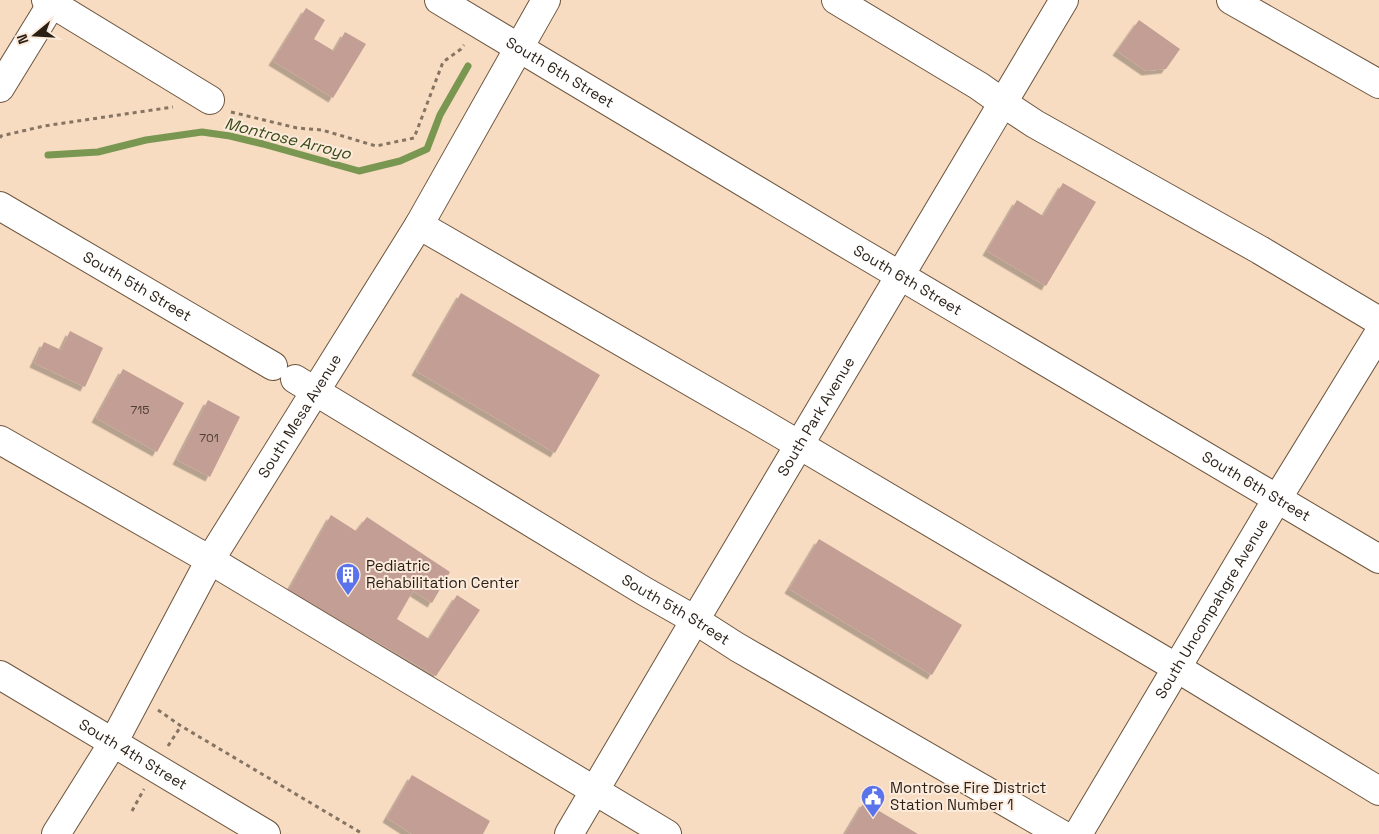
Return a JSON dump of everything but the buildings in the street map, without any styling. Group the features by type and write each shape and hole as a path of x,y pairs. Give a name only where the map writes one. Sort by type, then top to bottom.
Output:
{"street":[{"name":"South 6th Street","path":"439,0 1379,559"},
{"name":"South Mesa Avenue","path":"56,834 114,742 210,560 295,379 419,225 546,0"},
{"path":"836,0 979,86 1035,124 1260,250 1379,321"},
{"name":"South Park Avenue","path":"569,834 1064,0"},
{"path":"1231,0 1379,84"},
{"path":"0,88 51,1 217,106"},
{"name":"South 5th Street","path":"0,206 295,379 737,647 1060,834"},
{"path":"419,225 800,445 1379,790"},
{"name":"South Uncompahgre Avenue","path":"1078,834 1277,499 1379,333"},
{"path":"0,440 210,560 667,834"},
{"name":"South 4th Street","path":"0,675 266,834"}],"path":[{"path":"217,106 232,112 297,128 322,130 376,146 414,138 443,62 461,49 478,23"},
{"path":"0,138 1,136 44,126 180,106"},
{"path":"138,697 181,726 362,834"}],"waterway":[{"name":"Montrose Arroyo","path":"48,155 98,152 146,140 202,132 263,144 359,171 400,161 427,149 440,115 468,66"}],"place":[{"name":"Pediatric Rehabilitation Center","path":"348,596"},
{"name":"Montrose Fire District Station Number 1","path":"873,818"}]}
